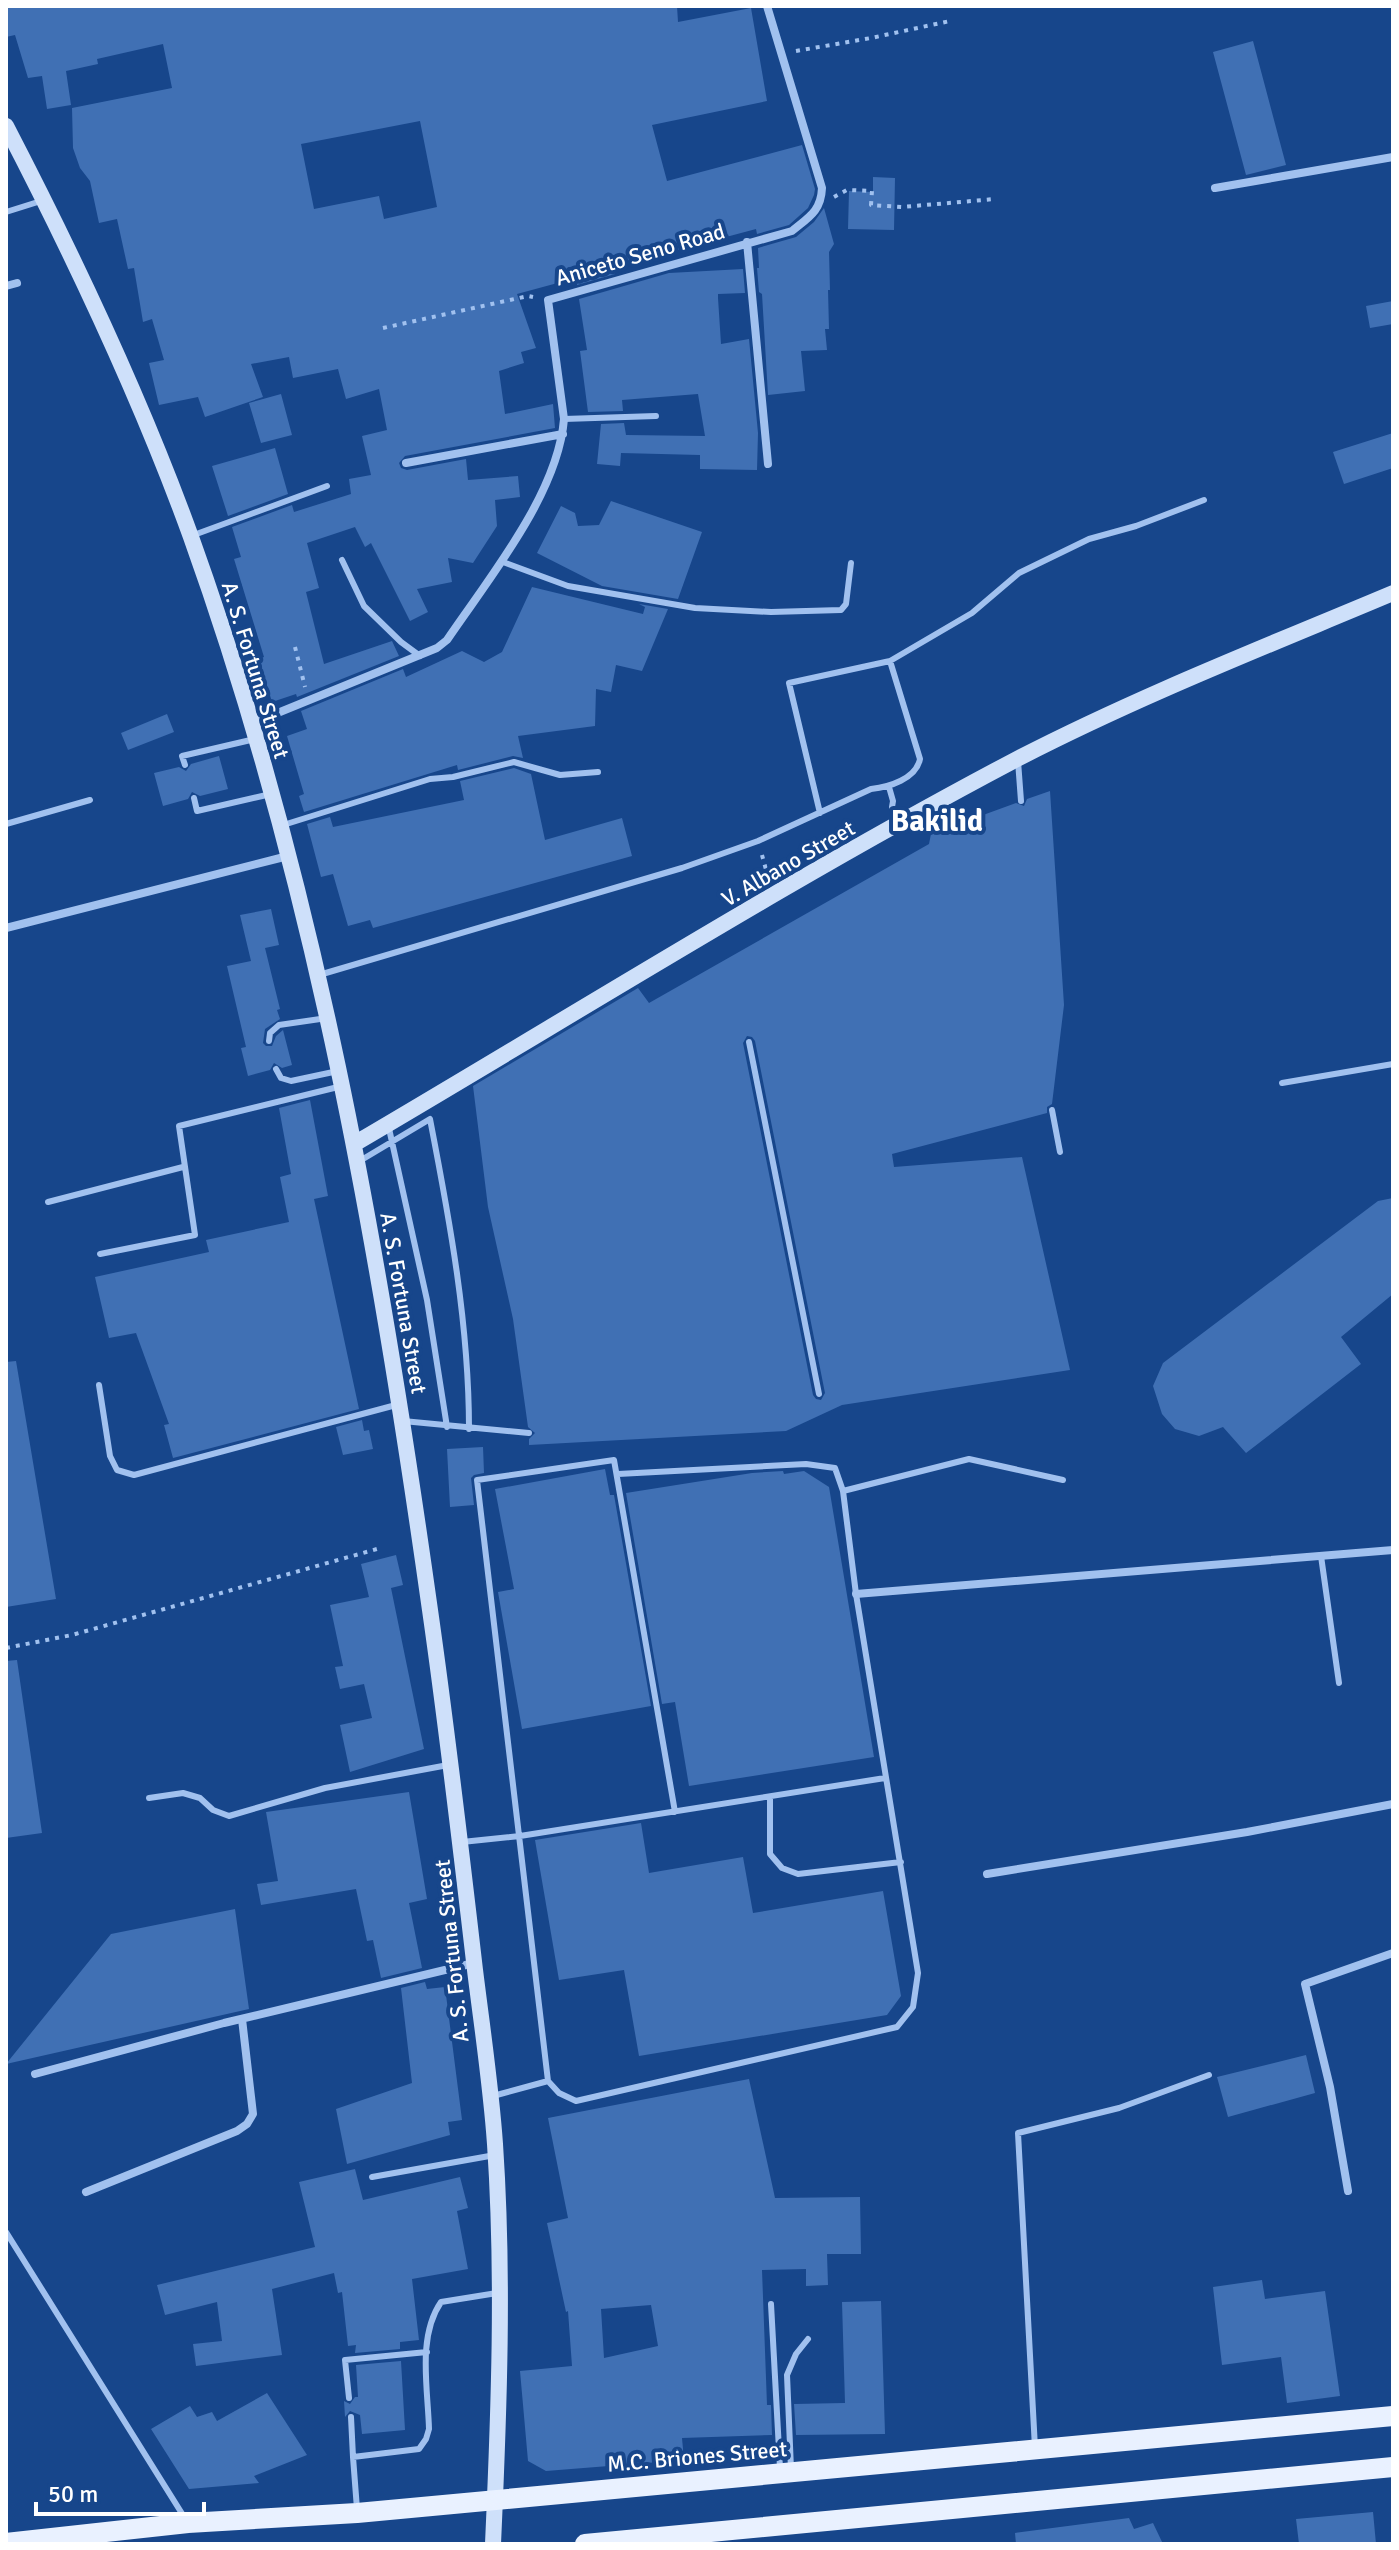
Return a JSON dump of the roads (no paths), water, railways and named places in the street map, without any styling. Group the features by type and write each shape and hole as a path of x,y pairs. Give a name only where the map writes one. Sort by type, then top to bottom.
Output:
{"main road":[{"name":"A. S. Fortuna Street","path":"6,127 45,200 141,410 191,536 255,731 317,976 354,1144 401,1412 452,1764 495,2155 499,2293 493,2544"},
{"name":"V. Albano Street","path":"354,1144 390,1133 773,897 1018,759 1162,689 1393,593"},
{"name":"M.C. Briones Street","path":"6,2543 188,2523 357,2513 1393,2416"},
{"path":"585,2544 703,2538 1393,2467"}],"street":[{"name":"Aniceto Seno Road","path":"255,731 308,701 420,656 447,640 503,562 554,467 563,434 564,419 548,300 792,231 812,216 821,202 822,188 767,6"},
{"path":"1215,188 1393,157"},
{"path":"747,242 768,464"},
{"path":"6,286 17,283"},
{"path":"406,463 563,434"},
{"path":"6,928 288,856"},
{"path":"856,1594 1393,1550"},
{"path":"987,1874 1247,1832 1393,1804"},
{"path":"1348,2191 1330,2087 1305,1984 1393,1953"},
{"path":"35,2074 242,2019 474,1963"},
{"path":"86,2192 237,2131 247,2124 253,2114 242,2019"}],"lane":[{"path":"6,212 45,200"},
{"path":"564,419 656,416"},
{"path":"191,536 327,486"},
{"path":"820,813 789,683 890,661 972,613 1019,573 1089,539 1136,526 1204,500"},
{"path":"342,560 364,606 420,656"},
{"path":"503,562 568,586 695,608 771,612 841,610 846,604 851,563"},
{"path":"317,976 682,868 758,841 871,789 889,787 916,770 920,759 890,661"},
{"path":"185,765 182,756 255,731"},
{"path":"1018,759 1021,801"},
{"path":"280,826 430,779 453,777 514,762 560,775 598,772"},
{"path":"889,787 905,821"},
{"path":"194,798 197,811 271,794"},
{"path":"6,824 90,800"},
{"path":"269,1041 270,1033 279,1025 327,1018"},
{"path":"749,1042 819,1394"},
{"path":"1282,1083 1393,1064"},
{"path":"276,1069 281,1078 291,1081 340,1078"},
{"path":"100,1254 195,1235 179,1126 340,1078"},
{"path":"1052,1110 1060,1152"},
{"path":"357,1162 390,1133 430,1119 466,1338 469,1429"},
{"path":"390,1133 427,1300 447,1427"},
{"path":"48,1202 183,1167"},
{"path":"99,1385 110,1456 117,1470 134,1475 401,1412 447,1427 529,1433"},
{"path":"843,1491 969,1459 1063,1480"},
{"path":"618,1474 806,1464 835,1468 843,1491 856,1594 918,1973 913,2007 897,2027 576,2101 559,2093 548,2081 477,1480 614,1460 675,1812"},
{"path":"1321,1556 1339,1683"},
{"path":"149,1798 183,1793 200,1798 213,1810 229,1816 325,1788 452,1764"},
{"path":"461,1842 520,1836 885,1778"},
{"path":"770,1797 770,1854 782,1868 798,1874 901,1862"},
{"path":"1035,2450 1018,2133 1119,2108 1209,2075"},
{"path":"489,2097 548,2081"},
{"path":"372,2177 495,2155"},
{"path":"6,2232 188,2523"},
{"path":"353,2457 419,2449 429,2429 427,2352 432,2315 441,2302 499,2293"},
{"path":"771,2304 786,2472"},
{"path":"786,2472 787,2375 796,2354 808,2339"},
{"path":"349,2398 345,2360 427,2352"},
{"path":"351,2417 357,2513"}],"district":[{"name":"Bakilid","path":"937,821"}]}
